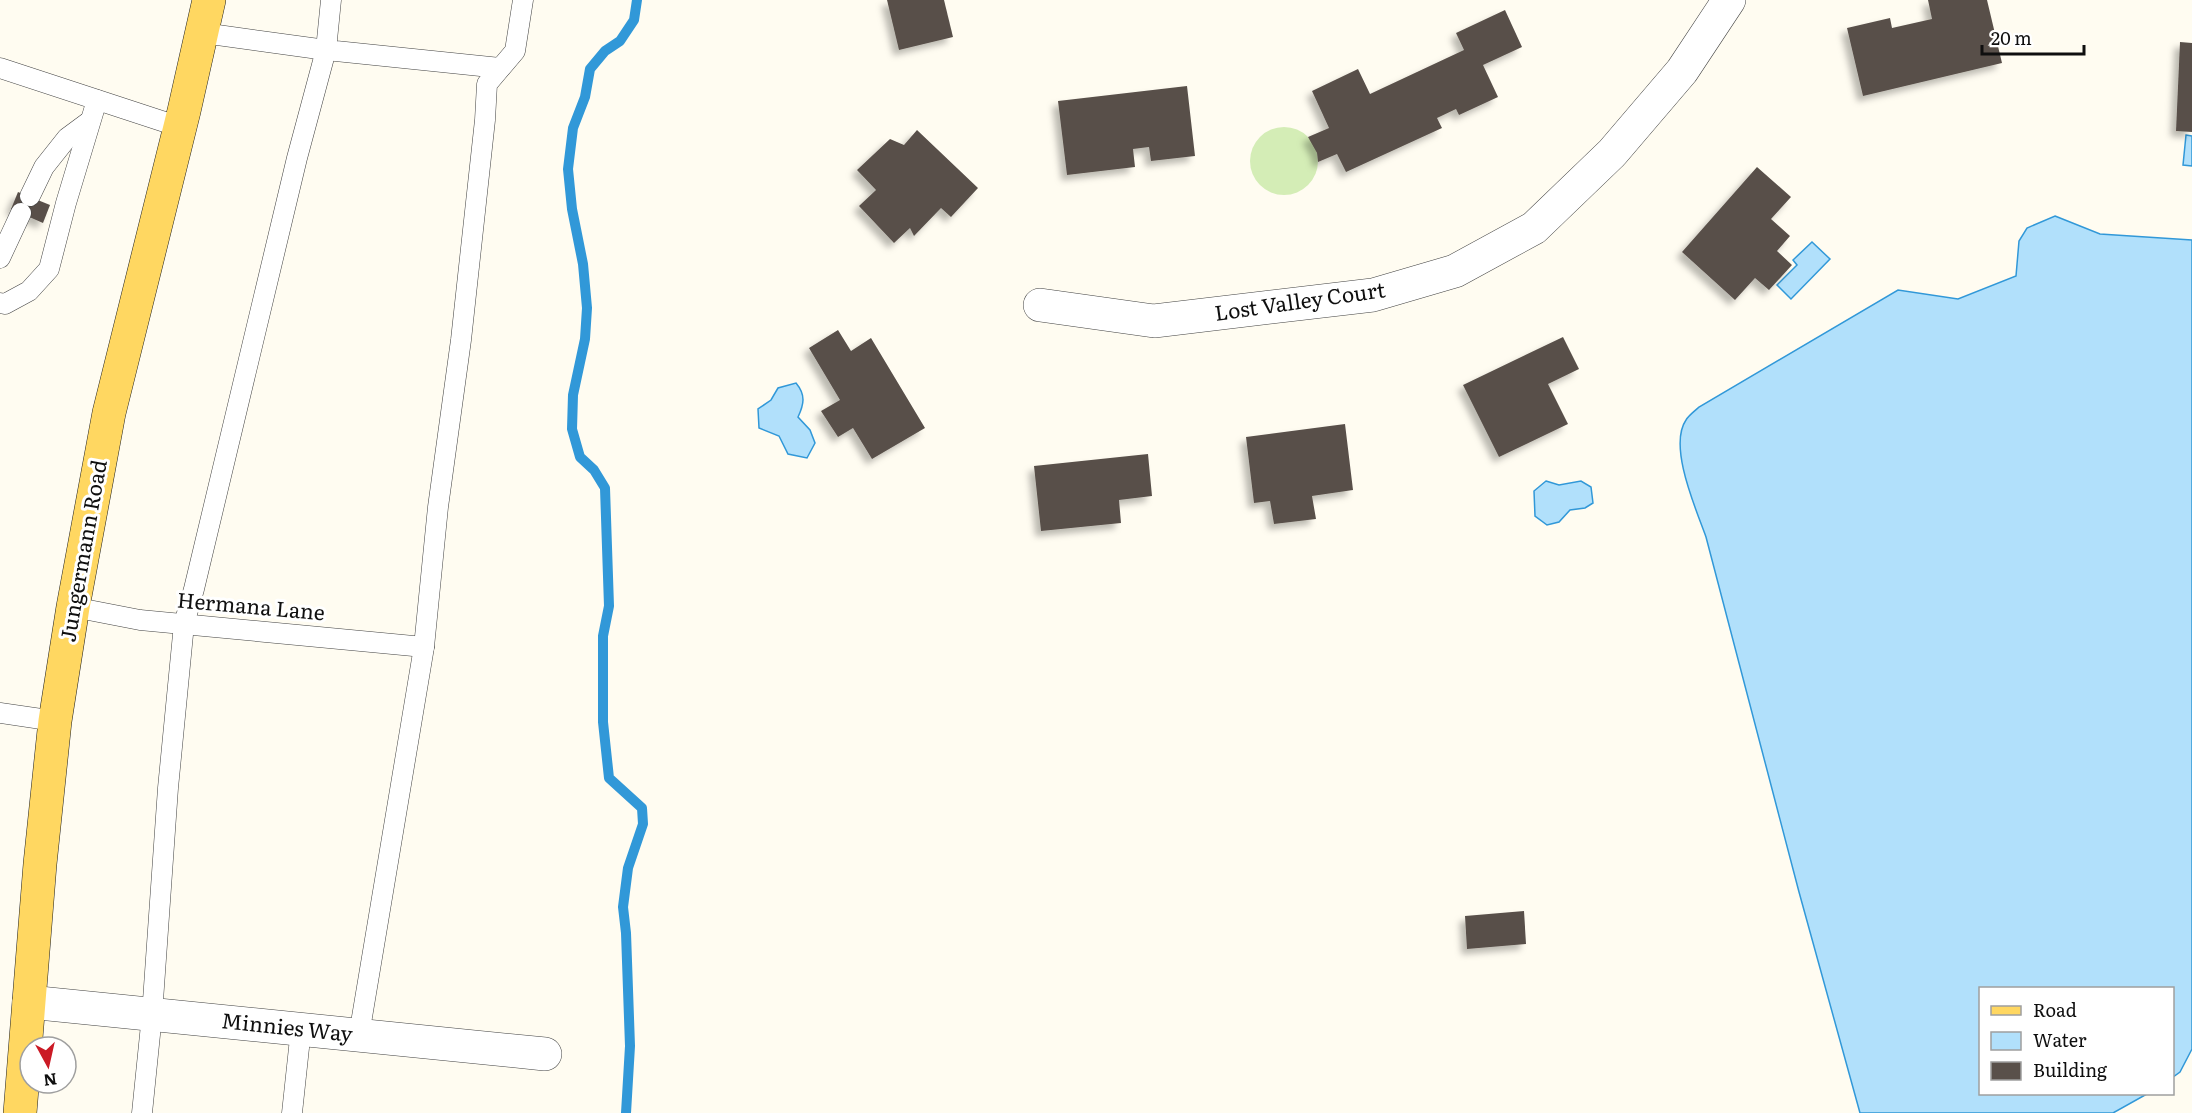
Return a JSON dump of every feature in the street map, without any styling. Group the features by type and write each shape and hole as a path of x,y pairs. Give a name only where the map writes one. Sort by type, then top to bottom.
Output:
{"main road":[{"name":"Jungermann Road","path":"20,1113 40,864 55,721 73,607 109,413 209,0"}],"street":[{"name":"Lost Valley Court","path":"1040,305 1154,321 1373,296 1455,271 1534,228 1612,153 1682,71 1728,0"},
{"name":"Minnies Way","path":"29,1002 545,1054"}],"lane":[{"path":"142,1113 152,1015 168,788 184,624 195,589 294,170 326,50 332,0"},
{"path":"359,1035 424,647 438,507 461,340 487,84 515,51 523,0"},
{"path":"202,33 326,50 500,68"},
{"path":"0,68 180,127"},
{"path":"0,303 5,304 29,291 49,269 97,100"},
{"path":"0,258 44,167 67,138 90,121"},
{"name":"Hermana Lane","path":"73,607 140,620 424,647"},
{"path":"0,713 55,721"},
{"path":"292,1113 301,1029"}],"green space":[{"path":"1291,127 1303,133 1312,142 1318,154 1316,174 1308,185 1291,195 1277,195 1260,185 1252,174 1250,154 1260,137 1271,129"}],"water":[{"path":"2186,135 2192,136 2192,166 2183,165"},
{"path":"2055,216 2100,234 2192,240 2192,1049 2180,1072 2174,1076 2174,987 1979,987 1979,1095 2145,1095 2113,1113 1860,1113 1799,892 1706,537 1685,478 1680,445 1681,431 1687,418 1699,407 1898,290 1958,299 2016,276 2019,241 2027,228"},
{"path":"1812,242 1830,259 1791,299 1777,285 1797,265 1793,260"},
{"path":"796,383 803,400 798,417 810,430 815,443 807,458 788,454 779,436 759,428 758,409 771,400 778,388"},
{"path":"1546,481 1559,485 1581,481 1591,487 1593,503 1585,508 1570,510 1559,522 1547,525 1535,516 1534,491"}],"building":[{"path":"887,0 944,0 953,37 899,50"},
{"path":"1928,0 1987,0 2002,63 1863,96 1847,28 1890,18 1892,28 1932,19"},
{"path":"1505,10 1522,47 1483,65 1498,97 1459,115 1456,109 1437,118 1442,128 1346,172 1337,154 1318,162 1317,153 1308,137 1329,128 1312,91 1358,69 1370,94 1464,50 1456,33"},
{"path":"2180,42 2192,43 2192,132 2176,131"},
{"path":"1187,86 1195,156 1151,161 1149,147 1133,149 1135,167 1067,175 1058,101"},
{"path":"917,130 978,188 951,217 941,208 914,236 910,228 894,243 859,206 876,190 857,170 890,139 904,145"},
{"path":"1757,167 1791,197 1771,219 1790,236 1777,251 1792,265 1769,290 1755,278 1735,300 1682,252"},
{"path":"18,192 50,205 43,223 11,209"},
{"path":"838,330 851,351 871,338 925,428 872,459 853,428 838,437 821,411 840,400 809,348"},
{"path":"1563,337 1579,369 1548,384 1568,424 1499,457 1463,385"},
{"path":"1345,424 1353,490 1312,496 1316,519 1274,524 1270,501 1254,503 1246,437"},
{"path":"1148,454 1152,496 1119,500 1121,523 1041,531 1034,466"},
{"path":"1524,911 1526,944 1467,949 1465,916"}],"waterway":[{"path":"626,1113 630,1046 623,907 628,868 643,824 642,808 609,778 603,722 603,636 609,606 605,488 594,470 580,457 572,429 573,395 585,339 587,308 583,264 572,209 568,169 573,128 585,97 590,69 605,51 620,41 634,20 637,0"}]}
